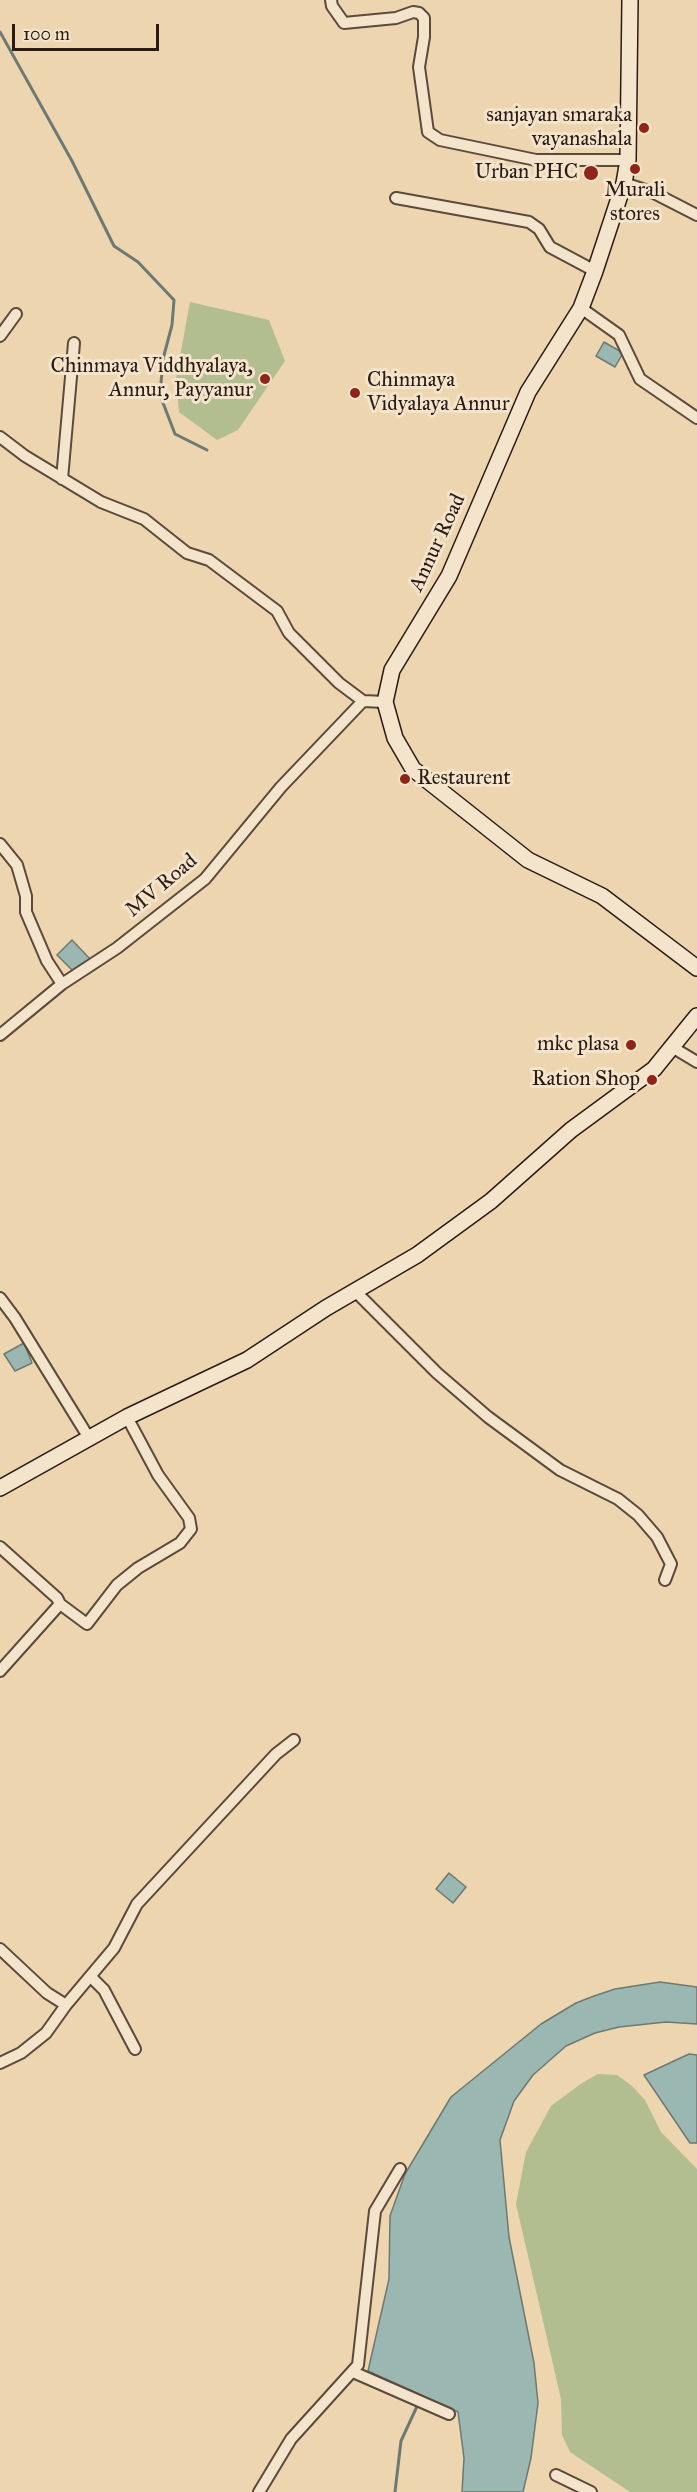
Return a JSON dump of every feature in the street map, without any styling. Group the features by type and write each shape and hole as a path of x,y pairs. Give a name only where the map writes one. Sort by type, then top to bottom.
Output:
{"main road":[{"name":"Annur Road","path":"385,702 392,670 449,576 528,392 581,308 595,271 624,183 628,160 630,0"},
{"path":"385,702 402,754 413,769 428,782 528,860 602,896 697,968"},
{"path":"0,1488 127,1417 247,1360 354,1291 417,1255 491,1201 571,1130 654,1069 697,1016"}],"street":[{"path":"331,0 332,6 344,23 396,18 413,12 419,13 424,18 424,37 419,67 428,132 440,140 536,160 628,160"},
{"path":"624,183 654,193 697,215"},
{"path":"396,198 529,222 539,229 550,247 595,271"},
{"path":"581,308 619,335 640,379 697,418"},
{"path":"0,336 16,314"},
{"path":"62,479 74,343"},
{"path":"0,437 25,456 101,502 144,519 187,553 209,560 277,611 289,633 339,683 363,701 385,702"},
{"name":"MV Road","path":"0,1035 62,984 117,948 205,879 281,787 363,701"},
{"path":"0,844 17,865 26,896 26,912 47,961 62,984"},
{"path":"672,1047 697,1062"},
{"path":"354,1291 437,1373 488,1417 560,1470 618,1500 638,1515 657,1537 672,1564 665,1580"},
{"path":"0,1298 15,1318 89,1438"},
{"path":"0,1547 57,1598 60,1604 87,1624 117,1586 138,1568 180,1543 192,1525 158,1475 127,1417"},
{"path":"0,1671 60,1604"},
{"path":"0,2063 21,2053 46,2033 66,2005 114,1948 137,1904 276,1755 294,1740"},
{"path":"0,1949 48,1993 66,2005"},
{"path":"91,1977 104,1989 135,2049"},
{"path":"259,2492 291,2439 338,2384 358,2365 375,2211 400,2169"},
{"path":"353,2372 450,2414"},
{"path":"556,2475 591,2492"}],"green space":[{"path":"190,302 269,320 285,361 238,430 217,440 179,412 176,378"},
{"path":"598,2074 617,2075 632,2086 645,2100 661,2132 697,2169 697,2492 630,2492 570,2452 562,2435 561,2399 516,2204 526,2152 551,2106"}],"water":[{"path":"604,342 623,353 615,367 596,356"},
{"path":"72,940 91,960 77,975 57,955"},
{"path":"24,1343 32,1363 15,1371 4,1354"},
{"path":"449,1873 466,1887 453,1903 436,1889"},
{"path":"660,1982 697,1987 697,2024 666,2022 619,2027 595,2033 566,2046 533,2075 514,2101 500,2140 509,2237 534,2363 538,2403 531,2458 523,2492 462,2492 464,2458 458,2412 368,2371 389,2279 390,2216 405,2174 451,2097 541,2024 576,2003 594,1996 615,1989"},
{"path":"689,2054 697,2055 697,2143 690,2143 644,2075"}],"waterway":[{"path":"0,32 72,161 114,246 138,262 174,300 172,325 163,359 160,395 175,434 207,450"},
{"path":"395,2492 401,2441 419,2402"}],"place":[{"name":"sanjayan smaraka vayanashala","path":"644,128"},
{"name":"Murali stores","path":"635,169"},
{"name":"Urban PHC","path":"591,173"},
{"name":"Chinmaya Viddhyalaya, Annur, Payyanur","path":"265,379"},
{"name":"Chinmaya Vidyalaya Annur","path":"355,393"},
{"name":"Restaurent","path":"405,779"},
{"name":"mkc plasa","path":"631,1045"},
{"name":"Ration Shop","path":"652,1080"}]}
